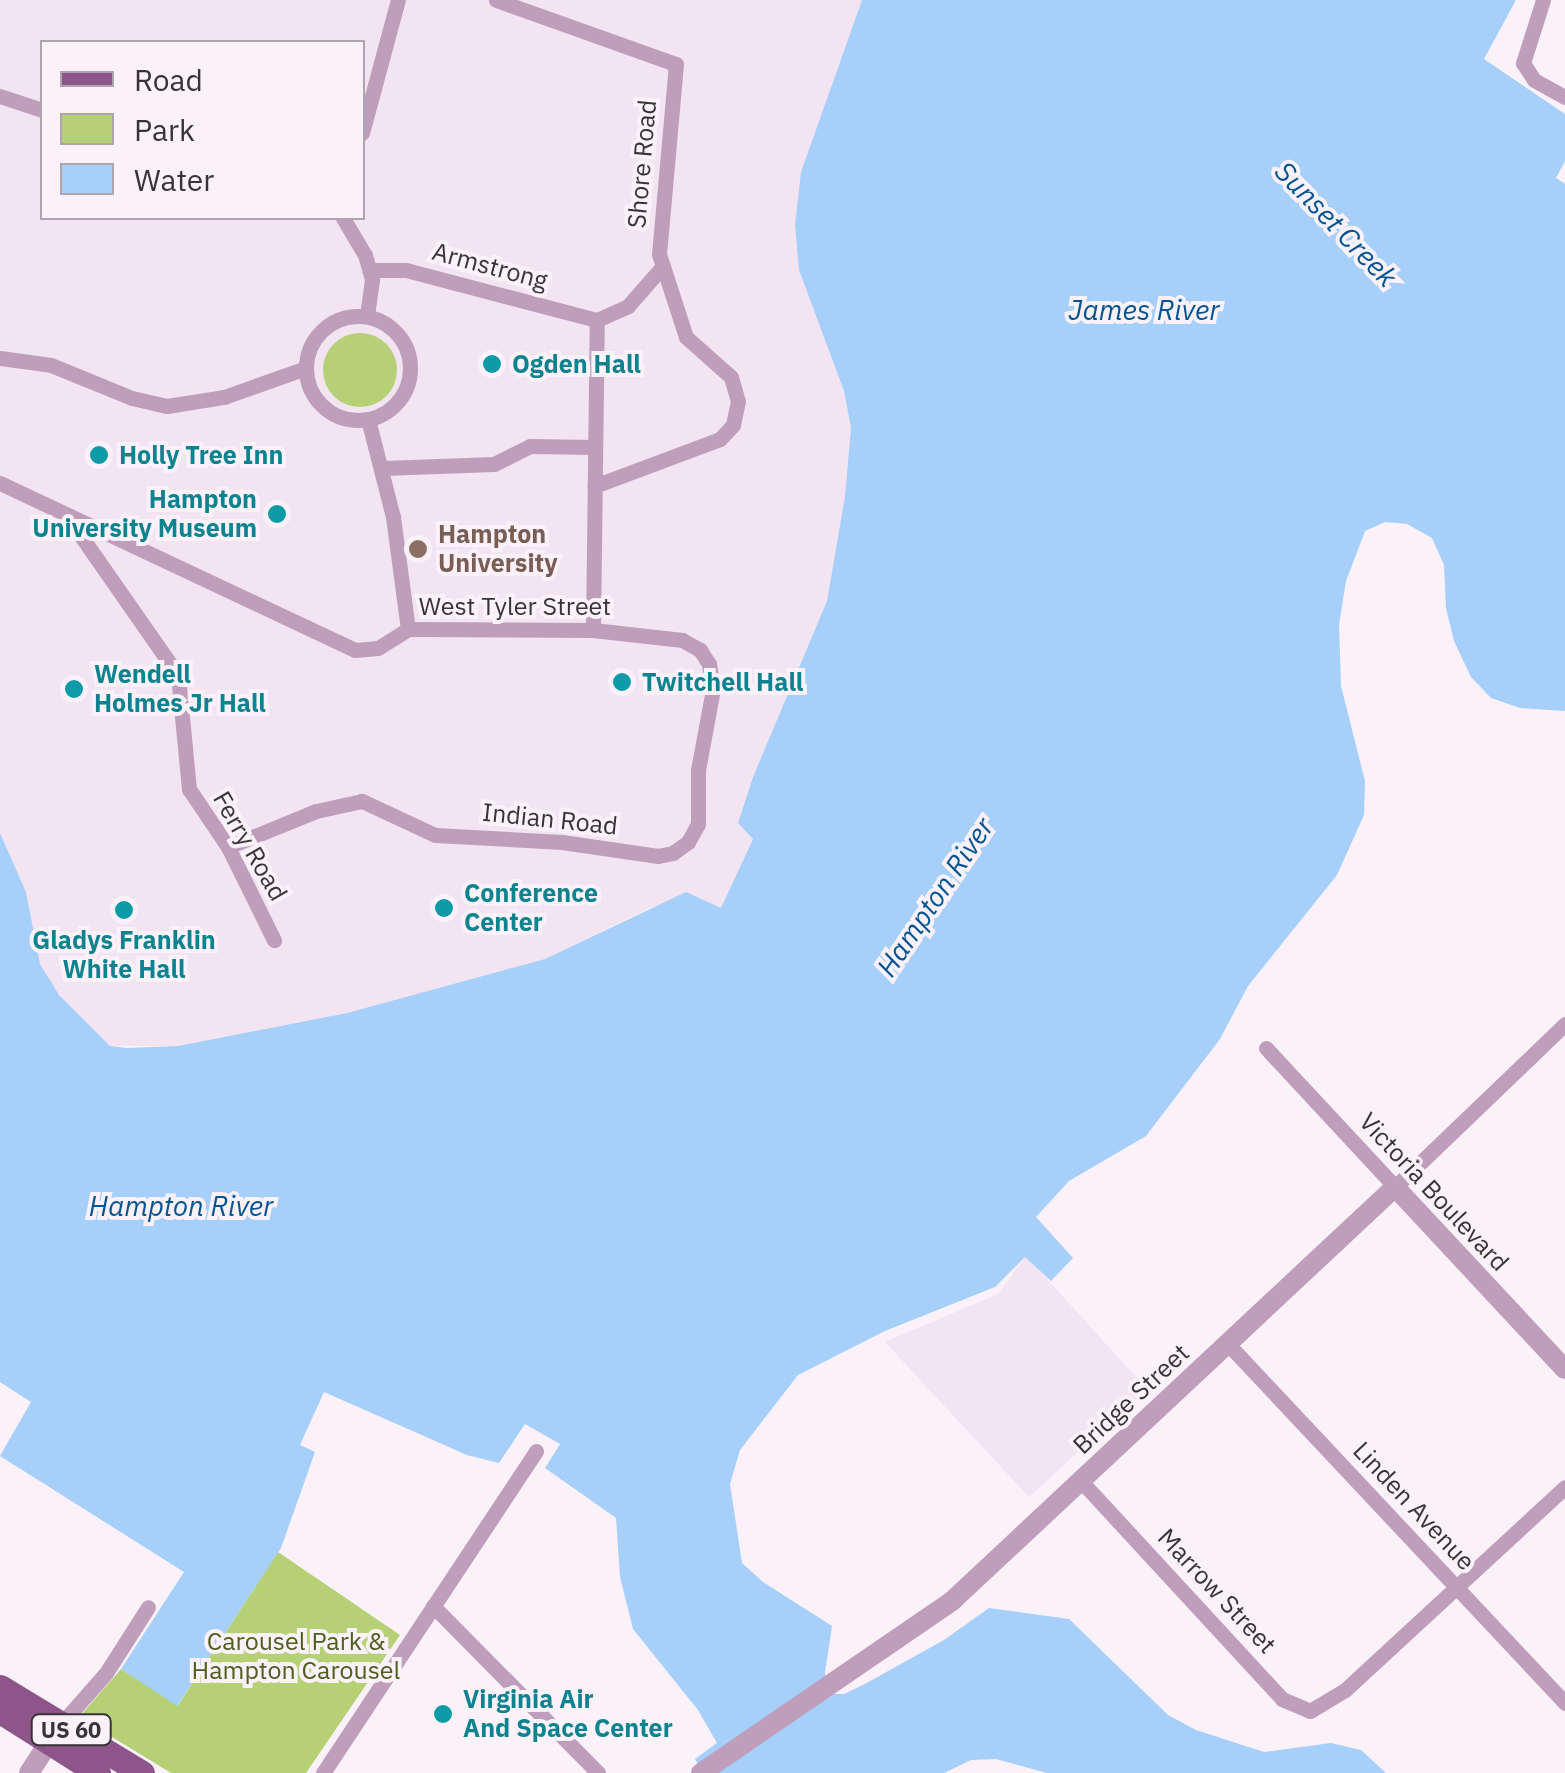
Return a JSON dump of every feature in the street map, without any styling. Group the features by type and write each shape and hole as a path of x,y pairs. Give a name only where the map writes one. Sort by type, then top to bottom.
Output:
{"main road":[{"name":"US 60","path":"0,1687 98,1773"},
{"name":"US 60","path":"0,1710 142,1773"}],"street":[{"path":"365,122 398,0"},
{"name":"Shore Road","path":"496,0 676,64 659,254 686,337 731,377 738,400 733,424 720,439 594,486"},
{"path":"1542,0 1522,63 1534,80 1565,98"},
{"path":"0,96 40,109"},
{"path":"345,220 372,280 366,316"},
{"path":"593,630 597,320 628,306 663,266"},
{"name":"Armstrong","path":"369,270 406,270 597,320"},
{"path":"352,316 366,316 398,334 411,367 399,401 368,419 333,414 309,386 306,368 308,353 324,328 352,316"},
{"path":"0,358 51,365 132,398 174,406 224,397 306,368"},
{"path":"368,419 384,468 408,629"},
{"path":"384,468 494,464 530,446 594,446"},
{"name":"West Tyler Street","path":"0,483 355,650 378,648 408,629 593,630 669,636 706,656"},
{"name":"Ferry Road","path":"65,512 178,675 186,781 228,847 274,940"},
{"name":"Indian Road","path":"228,847 316,811 362,800 435,835 562,842 658,856 673,853 692,837 700,817 698,770 713,689 706,656"},
{"name":"Bridge Street","path":"701,1773 952,1602 1565,1024"},
{"name":"Victoria Boulevard","path":"1266,1048 1565,1369"},
{"name":"Linden Avenue","path":"1227,1342 1565,1703"},
{"path":"322,1773 536,1452"},
{"name":"Marrow Street","path":"1081,1480 1282,1698 1310,1711 1328,1702 1456,1587"},
{"path":"1456,1587 1565,1487"},
{"path":"433,1606 598,1773"},
{"path":"29,1773 55,1733 106,1673 148,1607"}],"shaded area":[{"name":"Hampton University","path":"0,0 862,0 801,172 799,270 844,391 851,428 845,496 827,601 753,777 738,823 753,838 721,909 651,907 545,959 347,1013 178,1046 110,1046 59,995 40,964 26,892 0,833"},
{"path":"1026,1256 1147,1389 1029,1497 885,1342 998,1294"}],"green space":[{"path":"360,333 386,344 397,370 386,396 360,407 334,396 323,370 334,344"},
{"name":"Carousel Park & Hampton Carousel","path":"278,1552 400,1635 306,1773 171,1773 94,1726 86,1728 81,1715 121,1669 178,1705"}],"water":[{"name":"James River","path":"862,0 1516,0 1484,59 1565,114 1565,161 1556,178 1565,184 1565,711 1520,708 1491,698 1471,677 1454,641 1446,608 1444,565 1432,538 1407,524 1385,522 1365,531 1346,581 1339,625 1341,686 1365,781 1364,815 1337,875 1248,986 1220,1039 1146,1136 1069,1181 1036,1217 1073,1258 1051,1281 1025,1257 995,1287 885,1331 798,1375 740,1450 730,1484 742,1563 763,1582 832,1626 825,1673 829,1694 844,1694 863,1685 944,1640 989,1608 1069,1619 1168,1715 1196,1730 1264,1752 1331,1743 1361,1750 1386,1773 1047,1773 996,1759 971,1760 944,1773 703,1773 695,1759 717,1743 698,1710 633,1629 620,1577 616,1518 545,1468 560,1444 525,1424 499,1463 467,1455 324,1392 300,1445 315,1452 281,1548 177,1706 121,1669 184,1572 0,1456 31,1402 0,1382 0,833 26,892 40,964 59,995 110,1046 127,1048 178,1046 347,1013 545,959 686,892 721,908 753,839 738,823 753,777 827,601 845,496 851,428 844,391 799,270 795,225 801,172"}],"place":[{"name":"Ogden Hall","path":"492,364"},
{"name":"Holly Tree Inn","path":"99,455"},
{"name":"Hampton University Museum","path":"277,514"},
{"name":"Hampton University","path":"418,549"},
{"name":"Twitchell Hall","path":"622,682"},
{"name":"Wendell Holmes Jr Hall","path":"74,689"},
{"name":"Conference Center","path":"444,908"},
{"name":"Gladys Franklin White Hall","path":"124,910"},
{"name":"Virginia Air And Space Center","path":"443,1714"}],"water label":[{"name":"Sunset Creek","path":"1336,224"},
{"name":"Hampton River","path":"935,897"},
{"name":"Hampton River","path":"181,1206"}]}
